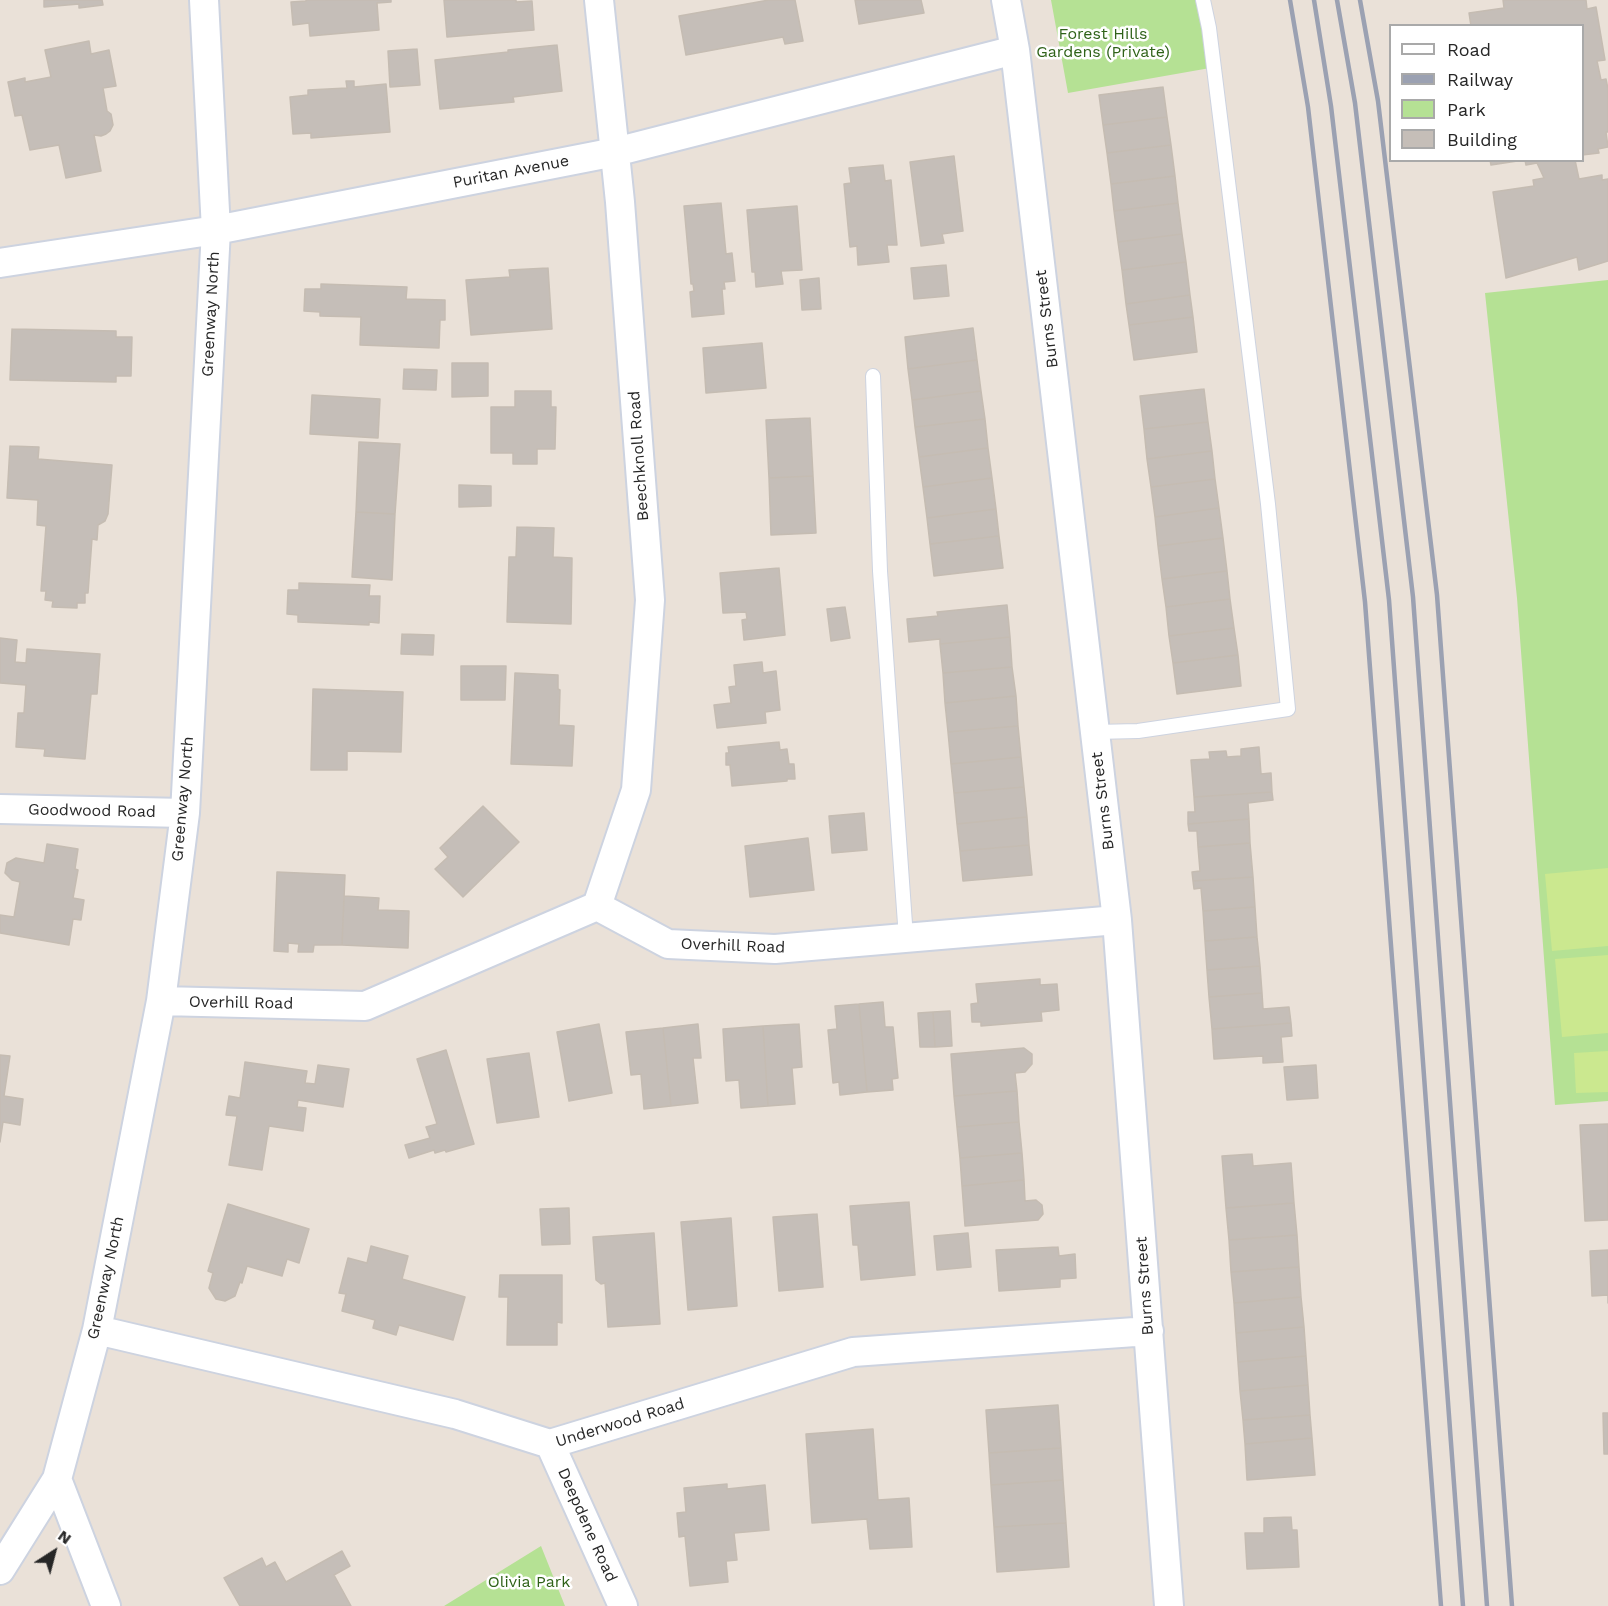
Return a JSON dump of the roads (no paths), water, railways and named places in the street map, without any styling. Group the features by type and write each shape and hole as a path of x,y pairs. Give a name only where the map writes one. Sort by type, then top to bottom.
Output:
{"street":[{"name":"Greenway North","path":"0,1570 57,1479 97,1330 161,1001 184,813 216,230 204,0"},
{"name":"Beechknoll Road","path":"597,906 636,790 650,600 615,152 599,0"},
{"name":"Burns Street","path":"1006,0 1015,50 1117,920 1169,1606"},
{"name":"Puritan Avenue","path":"0,263 216,230 615,152 1015,50"},
{"name":"Goodwood Road","path":"0,809 184,813"},
{"name":"Overhill Road","path":"161,1001 365,1006 597,906 668,944 775,949 1117,920"},
{"name":"Underwood Road","path":"97,1330 455,1414 550,1444 853,1352 1149,1331"},
{"name":"Deepdene Road","path":"550,1444 623,1606"},
{"path":"57,1479 106,1606"}],"lane":[{"path":"1095,732 1138,731 1288,709 1268,504 1210,39 1203,0"},
{"path":"873,376 880,571 906,939"}],"railway":[{"path":"1290,0 1308,107 1365,602 1441,1606"},
{"path":"1314,0 1331,106 1389,600 1463,1606"},
{"path":"1337,0 1355,103 1413,597 1487,1606"},
{"path":"1360,0 1378,101 1437,595 1512,1606"}],"park label":[{"name":"Forest Hills Gardens (Private)","path":"1103,43"},
{"name":"Olivia Park","path":"529,1582"}]}
